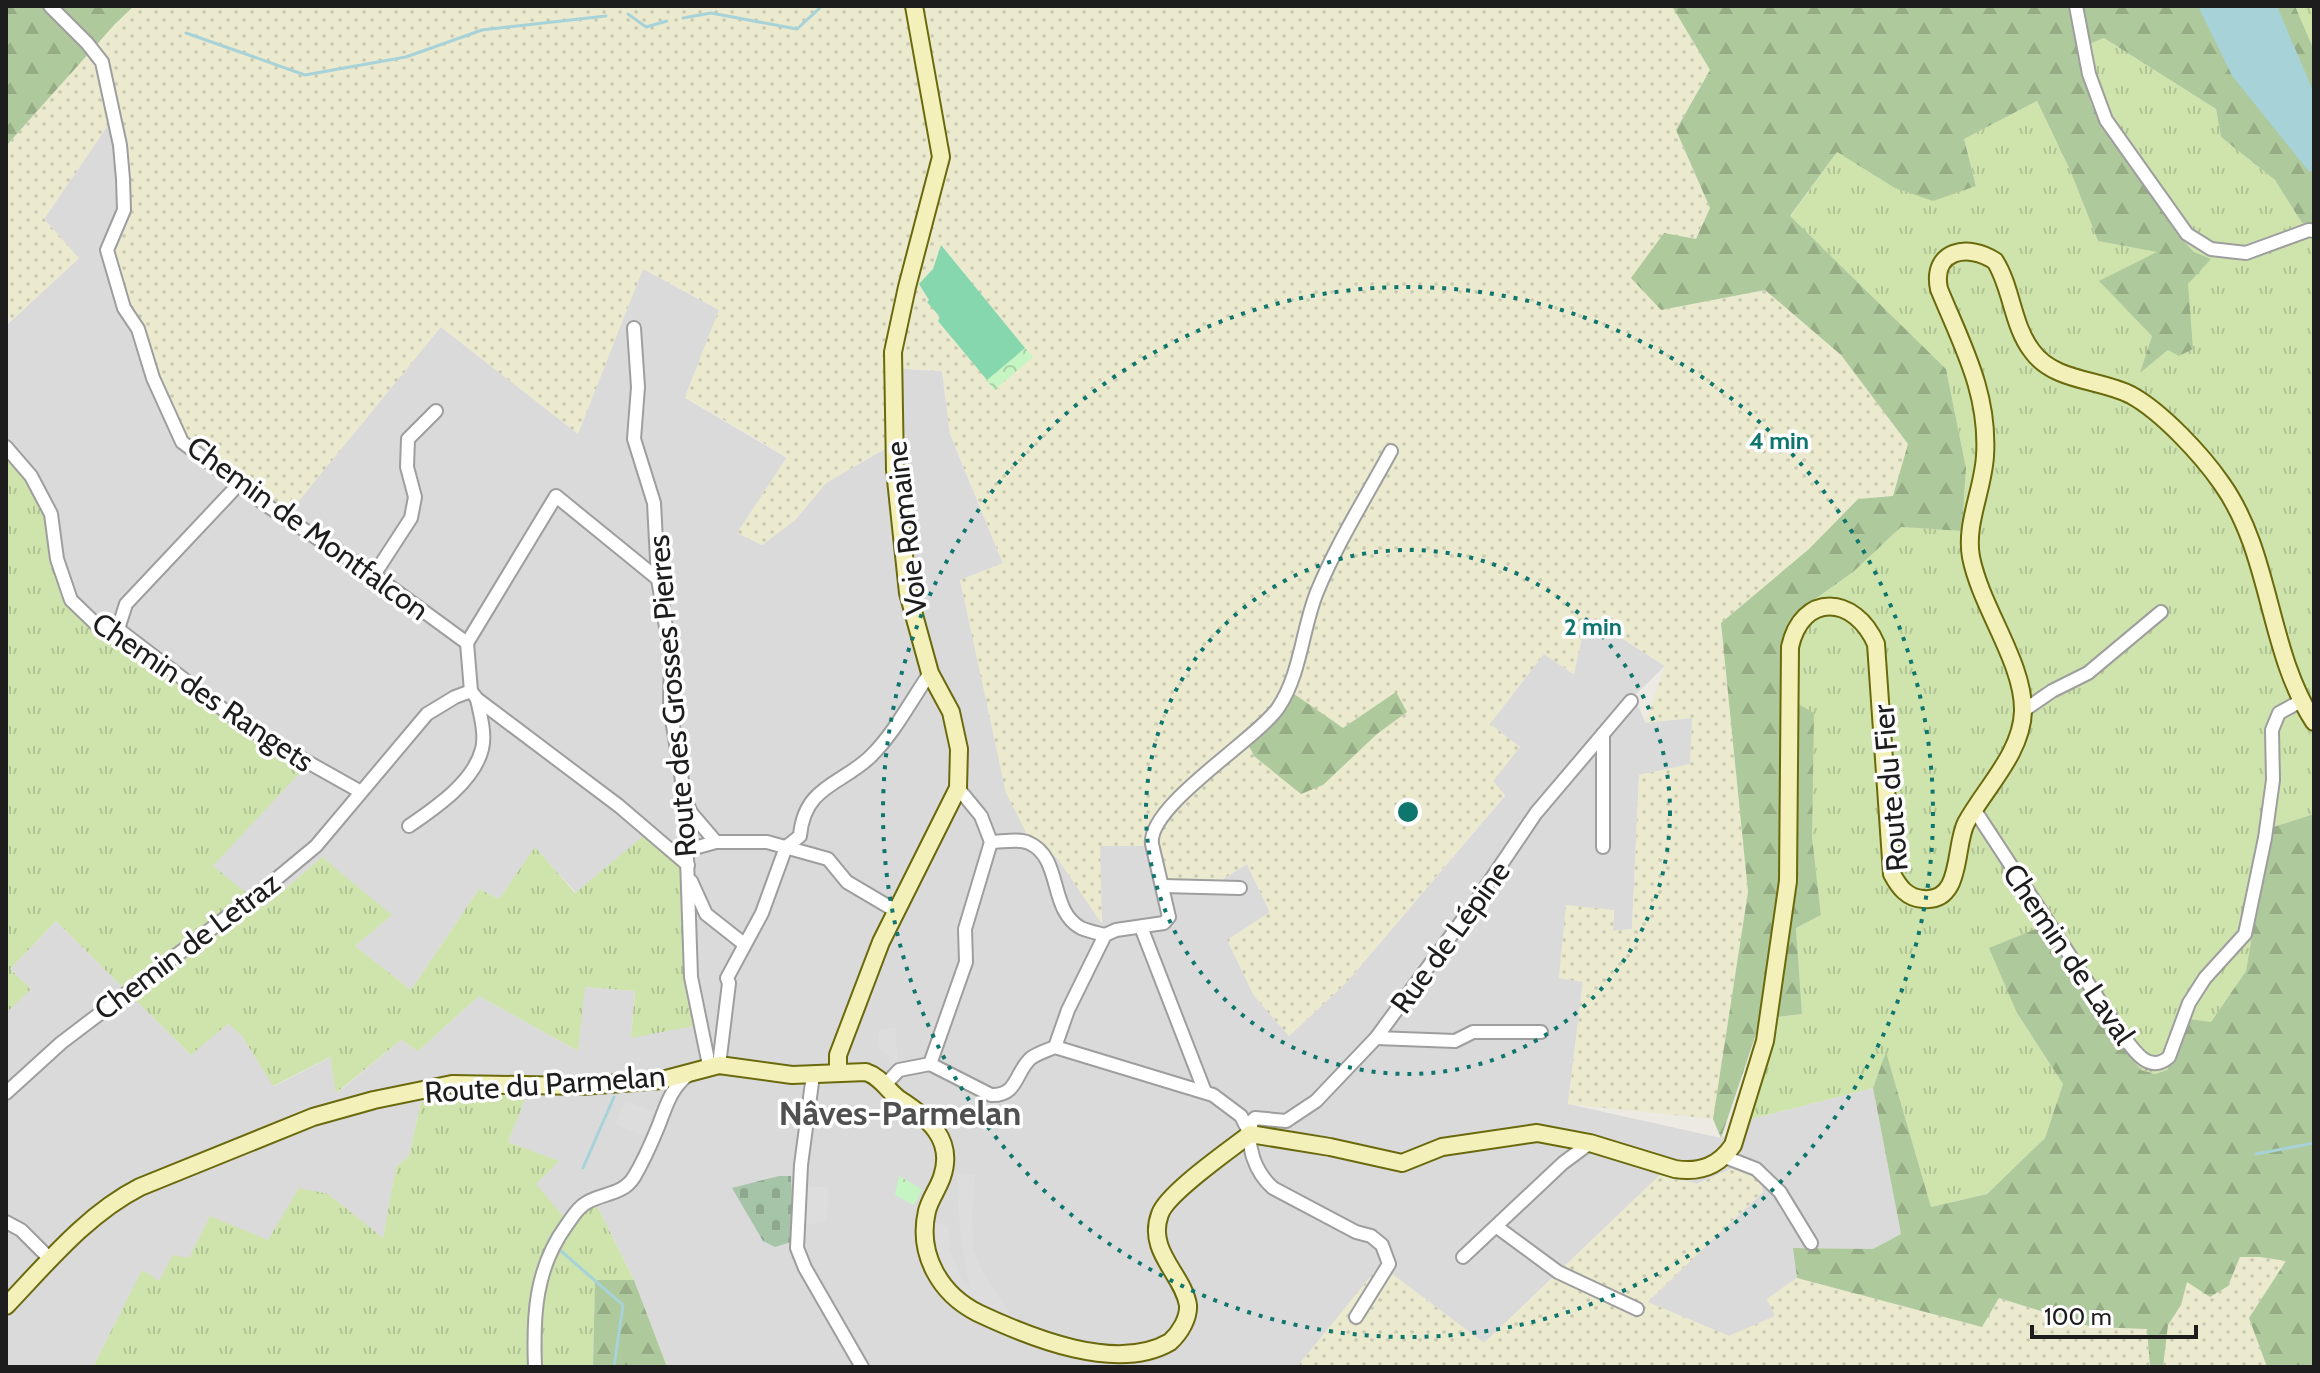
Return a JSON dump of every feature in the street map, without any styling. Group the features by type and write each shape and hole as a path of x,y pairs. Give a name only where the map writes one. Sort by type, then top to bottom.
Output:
{"main road":[{"name":"Voie Romaine","path":"838,1072 838,1055 881,942 958,788 959,749 951,712 930,673 908,593 895,470 893,352 941,157 914,6"},
{"name":"Route du Fier","path":"1725,1157 1733,1145 1765,1041 1788,881 1790,647 1793,632 1802,619 1828,606 1841,607 1863,621 1876,644 1892,874 1905,893 1917,898 1929,900 1952,883 1962,830 2011,752 2022,723 2018,677 1977,582 1970,548 1985,458 1985,433 1978,380 1937,278 1946,258 1957,252 1973,250 1995,261 2022,333 2032,352 2044,364 2122,392 2149,407 2219,480 2235,503 2250,535 2290,675 2314,722"},
{"name":"Route du Parmelan","path":"6,1306 50,1259 118,1198 182,1172 216,1154 313,1117 374,1100 452,1084 582,1086 662,1080 707,1067 813,1075 838,1072"},
{"path":"838,1072 874,1075 892,1094 923,1113 941,1140 946,1165 931,1198 924,1233 929,1259 942,1285 965,1307 1017,1332 1068,1353 1110,1361 1123,1362 1161,1350 1185,1323 1188,1306 1183,1290 1162,1253 1158,1232 1160,1213 1184,1186 1250,1134 1402,1163 1442,1147 1537,1133 1590,1143 1690,1171 1710,1167 1725,1157"}],"street":[{"name":"Chemin de Montfalcon","path":"50,6 102,62 120,145 124,210 107,250 124,308 138,329 153,378 182,442 467,643"},
{"path":"2076,6 2089,74 2106,120 2187,234 2211,249 2246,253 2309,230 2314,231"},
{"name":"Route des Grosses Pierres","path":"634,328 638,387 634,439 651,484 654,503 658,579 671,657 670,707 685,799 691,977 707,1067"},
{"path":"374,575 411,518 415,497 407,467 408,439 436,411"},
{"name":"Chemin des Rangets","path":"6,447 31,476 51,514 57,559 71,600 98,626 118,629 249,729 361,792"},
{"path":"1055,1047 1068,1010 1105,935 1111,931 1164,923 1169,917 1152,844 1153,832 1186,790 1278,709 1301,649 1317,592 1391,451"},
{"path":"118,629 126,604 239,484"},
{"path":"409,826 442,803 477,759 482,748 483,732 467,643 556,496 658,579"},
{"path":"2023,711 2052,691 2088,673 2161,612"},
{"path":"535,1367 537,1291 545,1260 554,1243 580,1207 629,1184 653,1138 673,1089 707,1067 729,983 727,978 770,895 786,847 800,836 801,819 832,781 862,765 874,753 930,673"},
{"path":"474,695 619,806 688,871 706,914 744,944"},
{"name":"Chemin de Letraz","path":"6,1093 61,1043 305,856 427,714 455,697 474,695"},
{"name":"Rue de Lépine","path":"1250,1134 1250,1125 1255,1118 1286,1121 1316,1101 1376,1038 1475,903 1536,813 1631,701"},
{"name":"Chemin de Laval","path":"1974,809 2029,897 2138,1056 2156,1065 2163,1063 2169,1057 2189,1003 2205,978 2245,934 2265,838 2273,780 2272,730 2279,713 2301,701"},
{"path":"1603,734 1603,847"},
{"path":"930,1064 966,962 965,929 991,842 981,816 958,788"},
{"path":"685,799 692,814 716,842"},
{"path":"991,842 1025,841 1039,849 1050,864 1067,913 1080,928 1105,935"},
{"path":"687,850 716,842 767,842 828,859 847,882 896,911"},
{"path":"1163,886 1240,888"},
{"path":"1141,927 1205,1092"},
{"path":"1376,1038 1455,1041 1473,1032 1541,1032"},
{"path":"885,1085 899,1070 930,1064 991,1095 999,1095 1012,1089 1030,1059 1055,1047 1205,1092 1241,1116 1250,1134 1255,1166 1273,1188 1356,1232 1371,1236 1382,1245 1389,1264 1356,1317"},
{"path":"813,1075 801,1165 797,1248 805,1268 862,1367"},
{"path":"1463,1257 1563,1163 1590,1143"},
{"path":"1725,1157 1756,1169 1780,1192 1811,1243"},
{"path":"6,1222 21,1230 50,1259"},
{"path":"1497,1227 1558,1272 1637,1309"}],"shaded area":[{"path":"116,113 441,327 577,433 643,269 719,310 685,398 787,458 738,533 762,545 795,520 826,483 895,443 889,368 942,371 950,434 1003,564 960,581 1026,834 1058,859 1102,923 1099,846 1149,846 1212,886 1247,864 1270,913 1227,940 1289,1036 1346,983 1505,796 1493,782 1489,724 1544,654 1573,674 1586,615 1665,666 1634,696 1645,722 1693,717 1691,764 1639,775 1632,929 1613,931 1614,910 1583,981 1568,1104 1721,1138 1751,1119 1873,1088 1901,1234 1873,1249 1794,1248 1797,1278 1767,1299 1776,1316 1729,1336 1647,1302 1763,1192 1733,1168 1696,1184 1661,1174 1484,1343 1380,1265 1297,1367 667,1367 634,1280 594,1200 568,1223 535,1184 558,1161 508,1142 527,1093 421,1102 409,1156 396,1167 383,1239 328,1194 268,1240 189,1258 159,1281 142,1271 93,1367 6,1367 6,1013 30,989 10,969 56,921 190,1054 228,1024 242,1036 274,1086 331,1057 337,1093 401,1040 418,1051 479,996 578,1051 584,987 635,991 631,1037 698,1025 535,848 499,899 479,889 411,990 355,946 391,915 322,857 264,907 212,866 307,763 75,603 6,446 6,326 78,259 44,219"},
{"path":"895,1028 899,1070 892,1076 888,1053 878,1049 879,1029"},
{"path":"625,1101 653,1111 644,1136 615,1124"},
{"path":"956,1173 975,1175 973,1247 982,1271 1011,1320 965,1299 935,1262 930,1228 935,1228 934,1223 948,1226 950,1250 962,1280 970,1286 961,1242"},
{"path":"800,1187 828,1187 827,1221 798,1226"}],"green space":[{"path":"6,6 134,6 6,146"},
{"path":"134,6 1672,6 1710,70 1676,130 1710,208 1661,310 1765,290 1841,355 1908,444 1894,496 1858,499 1809,549 1721,623 1748,892 1713,1119 1568,1104 1583,982 1559,978 1566,905 1614,910 1613,931 1632,929 1639,775 1690,764 1692,718 1645,723 1665,666 1587,616 1574,674 1544,654 1490,724 1520,747 1493,781 1505,795 1346,983 1289,1036 1254,996 1227,940 1270,912 1247,864 1212,886 1161,885 1149,846 1100,846 1102,924 1058,859 1027,834 1006,793 960,580 1003,563 950,434 942,371 889,368 895,443 826,483 795,520 762,545 737,533 787,457 685,397 719,310 643,269 578,434 441,327 284,519 183,441 134,329 111,254 124,201 115,115 44,219 79,258 11,321 6,303 6,146"},
{"path":"1672,6 2295,6 2314,50 2314,226 2302,223 2275,180 2221,137 2216,109 2104,38 2079,48 2091,104 2178,235 2194,252 2211,259 2188,284 2193,349 2179,356 2168,350 2140,373 2152,336 2099,281 2157,252 2098,241 2070,170 2037,101 1964,139 1976,186 1933,201 1895,188 1837,152 1790,216 1946,369 1966,468 1962,531 1901,527 1853,572 1811,602 1787,624 1784,696 1814,713 1812,837 1821,915 1796,928 1802,1014 1761,1019 1721,1138 1713,1119 1748,892 1721,623 1809,549 1858,499 1893,496 1908,444 1841,355 1765,290 1661,310 1631,278 1664,233 1696,239 1710,208 1676,130 1710,70"},
{"path":"2295,6 2314,6 2314,50"},
{"path":"2104,38 2216,109 2221,137 2275,180 2302,223 2314,226 2314,814 2270,828 2246,971 2211,1022 2190,1019 2167,1070 2155,1074 2141,1070 2104,1022 2017,1013 2063,1084 2045,1138 1987,1194 1931,1207 1886,1053 1873,1088 1751,1119 1773,1018 1802,1014 1796,928 1821,915 1812,837 1784,696 1787,624 1811,602 1853,572 1901,527 1962,531 1966,468 1946,369 1790,217 1837,152 1856,163 1976,186 1964,139 2037,101 2070,170 2098,241 2159,252 2152,336 2141,372 2168,350 2188,309 2188,284 2194,252 2178,235 2091,104 2078,48"},
{"path":"941,245 1025,348 987,380 938,321 940,317 927,302 929,300 919,284 933,269"},
{"path":"1025,348 1033,357 994,390 987,380"},
{"path":"6,446 28,469 75,603 308,764 213,866 264,907 322,857 392,915 355,946 411,990 479,889 499,899 535,847 575,893 648,832 684,869 699,1025 631,1038 635,991 585,987 578,1051 479,996 418,1051 401,1040 336,1093 330,1057 273,1086 242,1036 228,1024 191,1055 56,921 10,969 31,989 6,1013"},
{"path":"1287,689 1343,728 1396,692 1407,712 1377,734 1323,785 1301,794 1254,756 1245,738"},
{"path":"2314,814 2314,1367 2267,1367 2249,1318 2286,1261 2240,1257 2228,1286 2210,1297 2187,1282 2181,1305 2168,1325 2163,1367 2150,1367 2147,1329 2092,1327 1999,1298 1982,1327 1797,1278 1793,1248 1873,1249 1901,1234 1873,1088 1886,1052 1931,1207 1987,1194 2045,1138 2063,1084 2017,1013 1989,948 2043,926 2104,1022 2141,1070 2155,1074 2167,1070 2190,1019 2211,1022 2246,971 2270,828"},
{"path":"528,1092 508,1142 559,1161 536,1184 568,1222 594,1200 634,1280 595,1280 593,1367 93,1367 142,1270 159,1281 173,1255 189,1258 210,1216 268,1240 299,1188 328,1194 383,1238 396,1167 409,1156 421,1102"},
{"path":"1733,1168 1760,1179 1763,1191 1648,1302 1729,1336 1775,1316 1767,1299 1797,1278 1982,1327 1999,1298 2092,1327 2148,1329 2149,1367 1297,1367 1380,1265 1484,1343 1661,1174 1697,1184"},
{"path":"791,1176 794,1241 775,1247 763,1241 732,1188"},
{"path":"899,1176 922,1189 914,1205 895,1195"},
{"path":"2240,1257 2287,1261 2249,1318 2267,1367 2163,1367 2168,1325 2181,1305 2187,1281 2228,1286"},
{"path":"595,1280 634,1280 667,1367 593,1367"}],"water":[{"path":"2206,6 2277,6 2314,93 2314,153 2242,71"}],"waterway":[{"path":"683,18 711,13 797,29 822,6"},
{"path":"2209,6 2241,71 2314,162"},
{"path":"628,14 646,27 667,21"},
{"path":"186,33 305,75 406,57 482,30 606,16"},
{"path":"583,1168 614,1097"},
{"path":"2256,1154 2314,1143"},
{"path":"549,1240 568,1212"},
{"path":"561,1251 623,1305 614,1367"}],"district":[{"name":"Nâves-Parmelan","path":"900,1113"}]}
